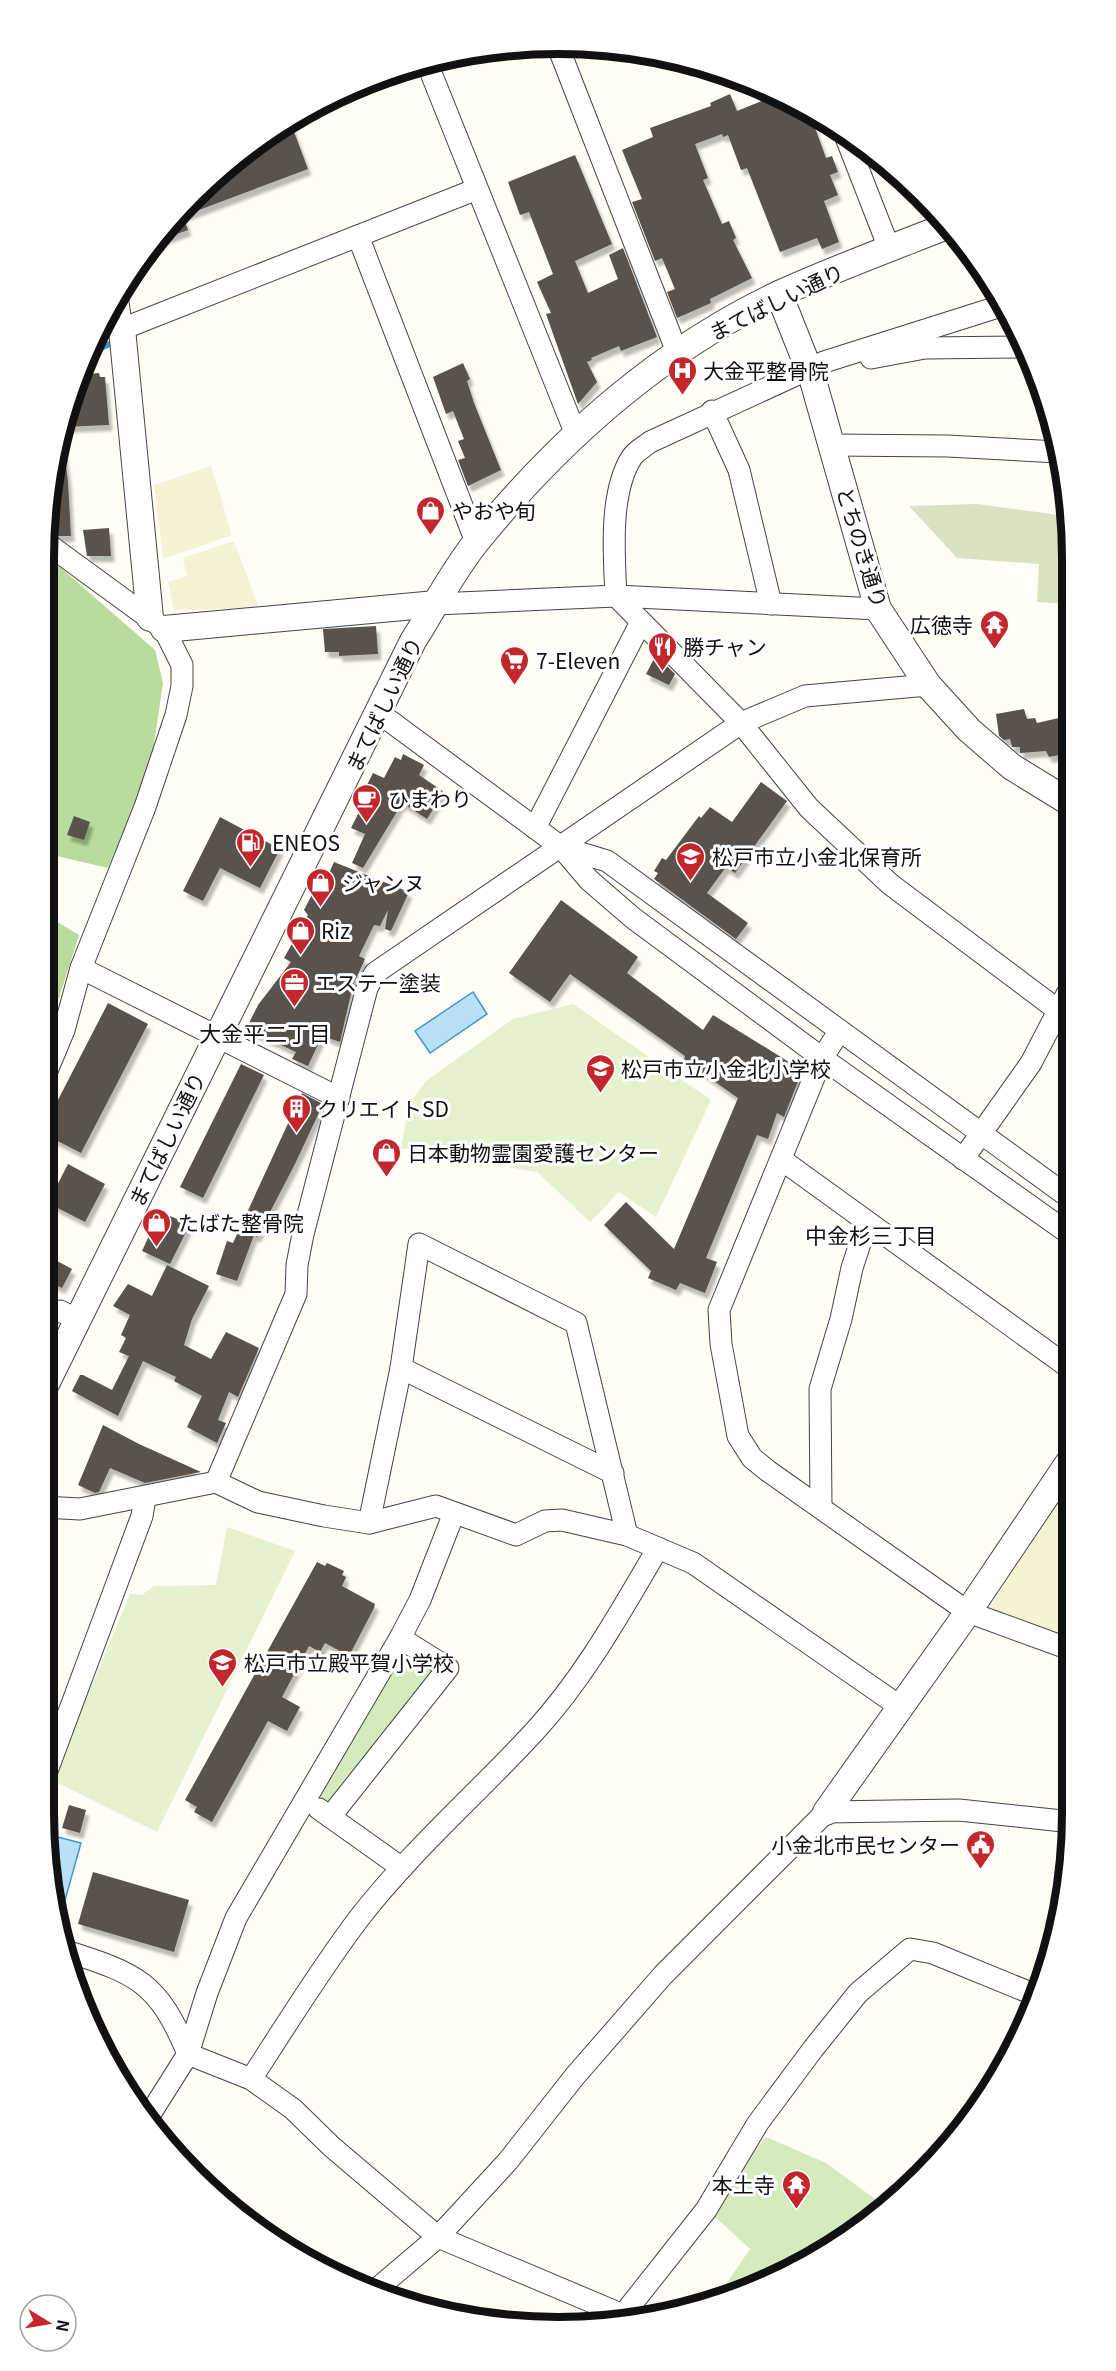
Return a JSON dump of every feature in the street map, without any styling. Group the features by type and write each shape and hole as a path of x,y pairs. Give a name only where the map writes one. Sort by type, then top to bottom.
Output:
{"street":[{"path":"560,54 678,352"},
{"path":"430,71 575,432"},
{"path":"850,147 890,248"},
{"path":"122,329 477,189"},
{"name":"まてばしい通り","path":"54,1342 60,1314 216,1037 379,713 413,640 476,542 575,432 625,390 678,352 726,322 779,294 940,229"},
{"path":"358,236 476,542"},
{"name":"とちのき通り","path":"779,294 816,366 832,445 878,609 928,685 969,730 1012,767 1062,798"},
{"path":"995,308 816,366 712,411 650,442 633,456 622,479 614,540 616,596 741,723 809,808 890,884 1059,1011"},
{"path":"119,311 157,623"},
{"path":"816,366 925,348 1016,347"},
{"path":"712,411 739,470 771,604"},
{"path":"832,445 947,446 1050,452"},
{"path":"54,549 157,623 182,665 182,686 176,715 145,807 81,968 64,1030 54,1054"},
{"path":"157,623 436,604 616,596 878,609"},
{"path":"535,828 641,622"},
{"path":"216,1482 296,1294 297,1264 303,1234 367,988 375,973 741,723 805,696 928,685"},
{"path":"379,713 561,847 589,880 633,918 822,1058 1062,1229"},
{"path":"561,847 607,861 1062,1192"},
{"path":"81,968 339,1098"},
{"path":"963,1159 1031,1063 1062,1005"},
{"path":"839,1032 822,1058 719,1310 721,1344 738,1436 752,1458 968,1612 1062,1646"},
{"path":"782,1160 1062,1363"},
{"path":"821,1507 820,1389 841,1319 852,1268 867,1222"},
{"path":"369,1523 401,1368 420,1244 576,1323 627,1535"},
{"path":"401,1368 613,1473"},
{"path":"382,2285 438,2237 508,2161 575,2076 663,1975 826,1812 902,1708 1062,1472"},
{"path":"54,1508 81,1509 216,1482 258,1502 369,1523 436,1506 516,1535 546,1521 562,1520 627,1535 693,1563 902,1708"},
{"path":"54,1752 142,1516 145,1498"},
{"path":"152,2111 188,2054 236,1918 400,1638 420,1600 454,1513"},
{"path":"251,2079 360,1917 402,1868 536,1730 576,1680 624,1607 658,1548"},
{"path":"330,1817 448,1668 400,1638"},
{"path":"306,1798 402,1868"},
{"path":"826,1812 959,1810 1062,1821"},
{"path":"630,2312 706,2210 758,2123 813,2049 858,1993 910,1949 933,1953 1029,1992"},
{"path":"74,1954 109,1965 146,1984 162,2002 188,2054 251,2079 293,2109 332,2147 438,2237 615,2314"}],"shaded area":[{"path":"211,466 232,535 163,559 154,485"},
{"path":"234,541 259,608 174,610 168,582 187,576 183,558"},
{"path":"1058,1502 1062,1504 1062,1637 990,1610 989,1607"}],"green space":[{"path":"977,504 1060,515 1062,604 1037,602 1039,564 957,558 909,506"},
{"path":"54,566 61,568 155,650 163,683 153,751 135,804 108,868 54,855"},
{"path":"54,920 79,935 54,1014"},
{"path":"573,1004 711,1100 656,1217 619,1192 590,1222 537,1172 401,1148 409,1104 426,1081 513,1019"},
{"path":"227,1527 295,1551 157,1832 54,1781 54,1775 130,1594 142,1595 154,1586 216,1585"},
{"path":"400,1648 434,1667 401,1719 335,1803 323,1802 316,1797"},
{"name":"本土寺","path":"766,2137 826,2163 879,2202 838,2232 810,2249 751,2279 725,2288 750,2249 713,2215 738,2171"}],"water":[{"path":"473,992 487,1014 430,1053 415,1031"},
{"path":"55,1836 81,1843 63,1907 58,1879"}],"building":[{"path":"730,94 737,111 764,100 763,98 814,124 826,158 832,156 838,172 830,175 838,195 824,201 839,242 822,249 817,238 780,252 747,168 741,170 728,135 723,137 722,134 695,144 708,178 703,180 722,224 729,221 736,238 733,240 752,278 710,299 711,303 677,318 667,292 675,289 662,258 655,261 632,202 642,199 622,150 653,137 650,128 711,106 710,103"},
{"path":"293,130 308,169 192,213 251,158"},
{"path":"575,155 612,244 575,261 588,293 618,279 609,255 623,248 657,337 621,351 619,346 591,358 592,360 587,362 597,382 578,404 546,314 551,313 537,282 553,274 529,212 520,215 508,182"},
{"path":"185,220 188,230 170,236"},
{"path":"463,363 470,379 467,381 474,403 501,470 468,486 458,460 465,458 458,441 464,439 453,411 446,414 433,377"},
{"path":"99,373 100,377 105,377 109,425 71,427 81,396 89,374"},
{"path":"65,457 71,536 58,536 55,533 55,525"},
{"path":"109,528 111,556 87,556 83,530"},
{"path":"376,626 378,654 339,656 339,652 325,652 323,629"},
{"name":"勝チャン","path":"656,655 675,674 669,685 646,674"},
{"path":"1024,709 1027,719 1035,718 1037,723 1062,717 1062,754 1049,757 1046,751 1020,753 1020,747 1012,747 1010,739 1004,740 999,736 996,714"},
{"path":"403,754 424,765 419,775 444,792 427,819 404,804 401,805 363,868 352,863 365,834 351,828 360,810 356,807 373,773 384,778 395,757 401,760"},
{"path":"761,782 787,801 735,873 726,867 707,893 748,923 736,939 654,879 658,873 654,871 662,858 666,860 699,816 701,818 710,807 732,822"},
{"path":"74,816 90,822 84,840 67,835"},
{"path":"220,817 280,849 260,888 220,868 203,901 183,891"},
{"path":"334,862 409,892 391,931 385,929 388,910 380,926 374,925 359,956 365,959 353,985 340,1042 322,1036 308,1066 292,1059 296,1052 246,1029 258,1005 291,962 284,958 308,915 304,910 320,879 325,882"},
{"path":"561,900 638,957 627,973 703,1030 713,1015 789,1062 801,1074 784,1117 777,1113 768,1139 757,1135 706,1258 717,1262 705,1293 680,1283 676,1290 648,1278 651,1271 604,1225 626,1202 674,1249 738,1098 684,1060 685,1056 570,974 550,1002 509,973"},
{"path":"108,1003 148,1024 81,1153 54,1139 54,1108"},
{"path":"241,1064 264,1075 203,1198 180,1187"},
{"name":"クリエイトSD","path":"302,1093 323,1104 295,1164 257,1237 254,1235 237,1281 216,1274 227,1241 233,1243"},
{"path":"68,1164 105,1184 85,1222 54,1206 54,1191"},
{"path":"160,1212 190,1224 170,1264 142,1251"},
{"path":"54,1259 72,1269 62,1288 54,1284"},
{"path":"167,1265 209,1286 192,1319 184,1345 211,1359 226,1332 259,1348 238,1397 229,1392 218,1420 226,1423 217,1443 187,1427 202,1396 174,1381 176,1377 143,1361 118,1416 72,1391 80,1375 112,1390 129,1356 119,1352 126,1338 121,1335 130,1315 113,1306 128,1284 152,1296"},
{"path":"103,1425 201,1472 145,1483 110,1468 99,1492 95,1493 78,1485"},
{"path":"317,1562 325,1566 327,1563 344,1571 342,1575 346,1577 342,1586 375,1604 374,1608 349,1656 325,1643 320,1652 309,1646 282,1697 300,1707 287,1731 268,1721 212,1822 194,1812 197,1807 185,1800"},
{"path":"69,1805 86,1810 80,1833 62,1828"},
{"path":"93,1872 189,1900 174,1952 78,1924"}],"waterway":[{"path":"100,349 118,340"}],"place":[{"name":"大金平整骨院","path":"682,396"},
{"name":"やおや旬","path":"431,536"},
{"name":"広徳寺","path":"994,650"},
{"name":"勝チャン","path":"662,672"},
{"name":"7-Eleven","path":"515,686"},
{"name":"ひまわり","path":"367,824"},
{"name":"ENEOS","path":"251,868"},
{"name":"松戸市立小金北保育所","path":"691,882"},
{"name":"ジャンヌ","path":"321,908"},
{"name":"Riz","path":"300,956"},
{"name":"エステー塗装","path":"294,1008"},
{"name":"松戸市立小金北小学校","path":"600,1094"},
{"name":"クリエイトSD","path":"296,1134"},
{"name":"日本動物霊園愛護センター","path":"386,1178"},
{"name":"たばた整骨院","path":"157,1248"},
{"name":"松戸市立殿平賀小学校","path":"223,1688"},
{"name":"小金北市民センター","path":"981,1870"},
{"name":"本土寺","path":"796,2210"}],"district":[{"name":"大金平二丁目","path":"265,1032"},
{"name":"中金杉三丁目","path":"871,1234"}]}
